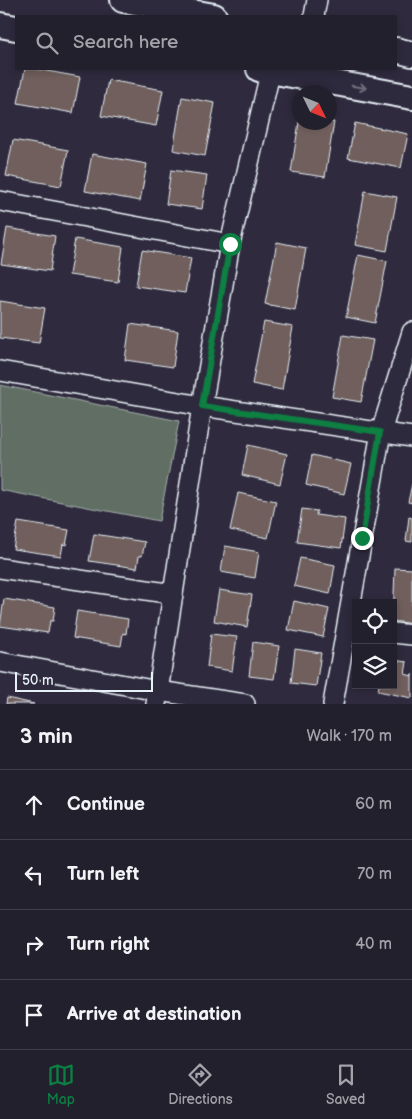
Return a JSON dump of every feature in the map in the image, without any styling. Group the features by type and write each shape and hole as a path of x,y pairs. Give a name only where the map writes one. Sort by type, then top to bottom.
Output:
{"street":[{"path":"123,0 208,15"},
{"path":"314,15 317,0"},
{"path":"0,25 15,28"},
{"path":"397,50 412,54"},
{"path":"157,698 202,406 230,244 267,70"},
{"path":"272,70 412,97"},
{"path":"0,201 230,244"},
{"path":"333,704 351,628 380,432 412,332"},
{"path":"0,371 202,406 412,438"},
{"path":"0,568 173,594"},
{"path":"397,633 412,635"},
{"path":"0,662 157,698 245,704"}],"green space":[{"path":"0,385 179,421 159,521 0,490"}],"building":[{"path":"25,70 42,70 80,77 73,113 18,103"},
{"path":"108,80 163,90 156,126 101,116"},
{"path":"182,97 215,103 205,156 173,150"},
{"path":"355,123 408,134 401,168 348,158"},
{"path":"298,130 333,130 325,177 291,172"},
{"path":"13,140 68,150 61,186 6,176"},
{"path":"92,154 147,164 140,201 85,191"},
{"path":"171,170 207,175 202,209 166,204"},
{"path":"365,191 397,197 387,251 355,245"},
{"path":"7,228 55,236 50,271 1,264"},
{"path":"75,239 123,247 118,282 69,275"},
{"path":"277,242 306,248 295,310 265,304"},
{"path":"142,250 191,258 185,293 136,286"},
{"path":"358,255 387,261 375,323 346,317"},
{"path":"0,301 45,308 39,343 0,338"},
{"path":"264,322 293,327 282,390 252,384"},
{"path":"130,324 178,331 173,367 125,360"},
{"path":"343,335 373,340 361,402 332,397"},
{"path":"248,445 287,454 280,484 242,475"},
{"path":"312,455 351,464 344,494 306,485"},
{"path":"412,484 412,503 408,502"},
{"path":"238,493 276,501 268,538 230,530"},
{"path":"302,509 317,511 316,515 345,519 341,548 297,542"},
{"path":"409,517 412,518 412,542 406,541"},
{"path":"18,522 69,530 66,545 63,544 61,556 13,549"},
{"path":"94,534 145,542 142,556 139,556 137,568 89,561"},
{"path":"225,546 259,552 255,578 221,572"},
{"path":"300,558 335,565 330,594 294,586"},
{"path":"395,568 412,569 412,624 397,622 397,599 394,599"},
{"path":"219,590 252,595 247,627 214,621"},
{"path":"4,599 55,607 53,621 50,621 48,633 0,626"},
{"path":"294,601 329,609 323,637 288,630"},
{"path":"77,611 128,619 126,634 123,633 121,646 73,638"},
{"path":"211,634 237,637 232,671 207,667"},
{"path":"253,642 279,646 274,679 249,676"},
{"path":"295,649 321,653 316,686 291,683"},
{"path":"397,661 407,662 405,674 412,676 412,698 378,691 378,689 397,689"},
{"path":"7,698 34,704 6,704"}],"route":[{"path":"230,244 202,406 380,432 362,538"}]}
